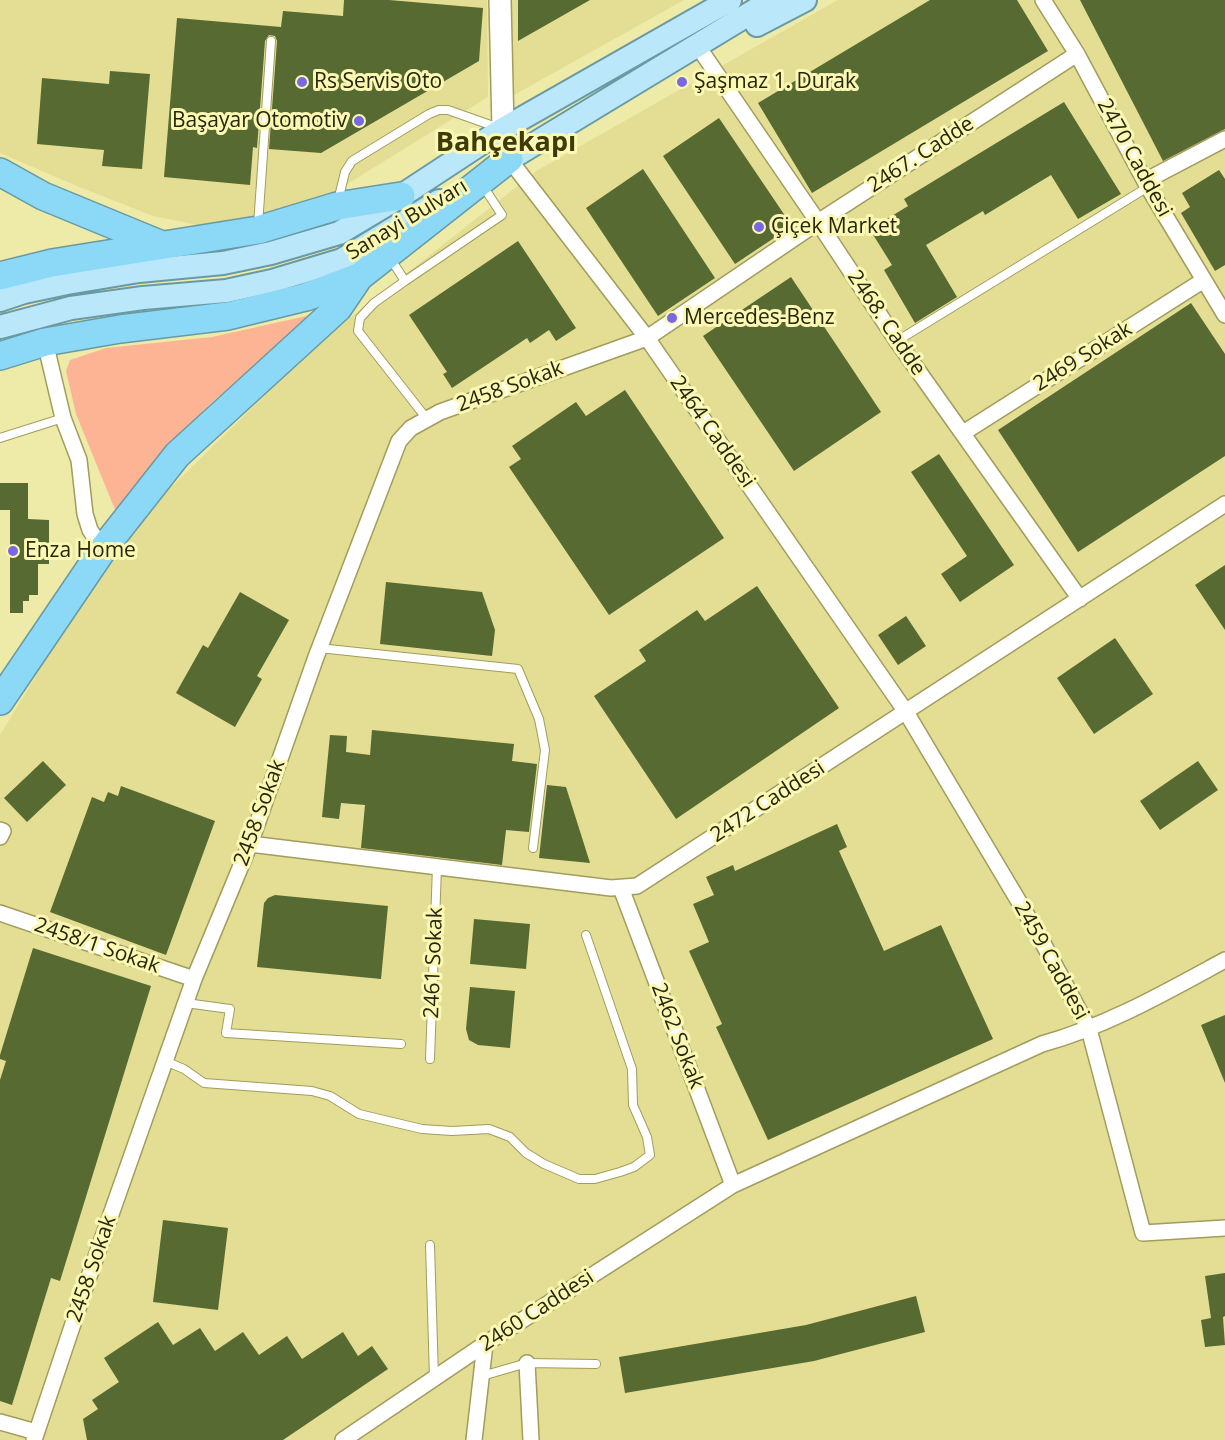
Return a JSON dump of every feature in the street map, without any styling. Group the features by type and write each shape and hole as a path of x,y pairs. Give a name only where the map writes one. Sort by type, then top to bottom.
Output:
{"highway":[{"path":"5,349 120,329 228,316 306,297 351,268 388,255 509,159"},
{"path":"0,172 43,196 163,246"},
{"path":"0,276 52,263 258,230 337,206 401,196"},
{"path":"0,701 103,549 177,455 338,308 351,268"}],"main road":[{"path":"692,21 720,0"},
{"name":"Sanayi Bulvarı","path":"0,300 24,292 78,281 139,271 223,263 271,253 339,232 401,196 503,129 730,0"},
{"name":"Sanayi Bulvarı","path":"0,327 28,318 81,307 143,297 226,291 351,268 509,159 772,0"},
{"path":"696,45 733,38 805,0"}],"street":[{"path":"500,0 503,129"},
{"name":"2470 Caddesi","path":"1043,0 1077,54 1147,184 1225,315"},
{"name":"2468. Cadde","path":"696,45 897,341 1080,599"},
{"name":"2467. Cadde","path":"647,338 818,222 1077,54"},
{"path":"1147,184 1225,139"},
{"name":"2464 Caddesi","path":"509,159 647,338 906,712"},
{"name":"2469 Sokak","path":"963,433 1204,280"},
{"name":"2458 Sokak","path":"35,1436 194,979 250,844 320,648 399,441 411,428 427,418 647,338"},
{"path":"45,342 63,418 79,460 90,530 103,549"},
{"name":"2472 Caddesi","path":"250,844 621,888 637,886 1225,504"},
{"name":"2459 Caddesi","path":"906,712 1037,932 1089,1029 1143,1233 1225,1228"},
{"path":"0,830 3,831 0,837"},
{"name":"2462 Sokak","path":"621,888 733,1185"},
{"name":"2458/1 Sokak","path":"0,913 194,979"},
{"name":"2460 Caddesi","path":"343,1440 485,1344 733,1185 1042,1044 1089,1029 1139,1006 1225,960"},
{"path":"474,1440 485,1344"},
{"path":"527,1363 531,1440"},
{"path":"0,1422 35,1436"}],"lane":[{"path":"258,230 272,41"},
{"path":"337,206 345,172 352,161 429,114 448,110 503,129"},
{"path":"427,418 358,332 360,318 374,303 502,215 480,182"},
{"path":"897,341 1147,184"},
{"path":"388,255 405,281"},
{"path":"0,438 63,418"},
{"path":"320,648 518,669 538,719 545,750 533,848"},
{"name":"2461 Sokak","path":"430,1059 437,867"},
{"path":"165,1061 184,1069 204,1083 312,1091 330,1096 359,1114 422,1129 452,1131 489,1129 510,1137 526,1153 544,1164 579,1179 596,1179 620,1172 634,1167 650,1155 647,1137 633,1105 632,1069 586,935"},
{"path":"186,1003 230,1008 226,1033 401,1044"},
{"path":"430,1245 434,1380"},
{"path":"482,1376 527,1363 596,1364"}],"shaded area":[{"path":"0,0 487,0 488,97 331,194 213,228 153,216 0,153"},
{"path":"506,0 684,0 505,100"},
{"path":"838,0 1225,0 1225,1440 0,1440 0,735 51,651 140,518 318,343 538,170"},
{"path":"311,315 211,403 157,457 116,512 76,414 66,371 70,360 106,348 212,337"}],"building":[{"path":"344,0 389,0 483,8 479,61 321,153 269,149 277,41 275,36 269,35 265,41 257,148 253,147 250,185 164,177 177,18 281,27 283,11 343,16"},
{"path":"518,0 590,0 518,41"},
{"path":"930,0 1017,0 1048,51 812,193 758,103"},
{"path":"1080,0 1225,0 1225,129 1163,161"},
{"path":"110,71 150,74 142,169 102,166 104,150 37,144 42,78 109,84"},
{"path":"1064,102 1121,194 1078,219 1051,175 985,215 983,211 926,245 957,297 915,323 884,270 892,265 872,233 874,227 908,206 904,199"},
{"path":"719,118 792,226 735,264 663,156"},
{"path":"643,169 715,278 658,316 586,208"},
{"path":"1219,170 1225,179 1225,265 1215,271 1181,213 1190,207 1182,193"},
{"path":"518,241 576,328 556,341 549,330 530,343 527,338 452,388 443,374 447,372 409,315"},
{"path":"791,277 881,412 794,471 703,336"},
{"path":"1191,303 1225,354 1225,456 1078,552 998,430"},
{"path":"625,390 724,538 609,615 509,467 521,459 512,446 576,402 586,416"},
{"path":"939,454 1014,565 960,602 941,574 967,556 911,472"},
{"path":"0,483 28,483 28,519 49,520 49,564 38,564 38,595 29,595 29,601 23,601 23,613 10,613 10,510 0,510"},
{"path":"1225,565 1225,630 1195,585"},
{"path":"386,582 482,592 495,630 492,656 380,644"},
{"path":"757,586 839,708 676,819 594,696 646,661 639,650 697,610 705,621"},
{"path":"240,592 289,620 257,676 262,679 235,727 176,693 203,645 208,648"},
{"path":"906,616 926,646 898,665 878,635"},
{"path":"1115,638 1153,694 1094,734 1057,678"},
{"path":"372,730 514,744 512,761 537,764 529,832 506,830 502,865 361,848 365,805 341,803 339,819 322,817 330,735 347,736 346,752 370,755"},
{"path":"43,761 66,785 27,822 4,798"},
{"path":"1198,761 1218,790 1160,830 1140,801"},
{"path":"547,785 566,787 590,863 539,858"},
{"path":"121,786 215,821 166,955 50,912 92,797 104,802 108,792 118,796"},
{"path":"837,824 847,847 839,851 884,951 941,925 993,1039 768,1140 716,1027 722,1024 689,951 709,942 693,904 714,895 706,877 733,865 735,871"},
{"path":"275,895 388,906 381,979 257,967 264,903"},
{"path":"474,919 530,924 526,969 470,964"},
{"path":"33,948 151,986 60,1281 51,1278 12,1405 0,1401 0,1080 6,1061 0,1059 0,1055"},
{"path":"470,987 515,991 510,1048 478,1045 469,1040 466,1029"},
{"path":"1225,1015 1225,1083 1201,1025"},
{"path":"163,1220 228,1228 218,1310 153,1302"},
{"path":"1225,1273 1225,1316 1223,1317 1225,1345 1205,1347 1201,1320 1211,1318 1205,1276"},
{"path":"916,1296 925,1332 814,1361 625,1393 619,1357 806,1325"},
{"path":"158,1322 173,1345 200,1328 215,1351 243,1332 259,1355 287,1336 302,1359 343,1332 358,1356 372,1346 388,1369 283,1440 87,1440 83,1419 98,1409 92,1400 119,1382 104,1358"}],"place":[{"name":"Rs Servis Oto","path":"302,82"},
{"name":"Şaşmaz 1. Durak","path":"682,82"},
{"name":"Başayar Otomotiv","path":"359,121"},
{"name":"Çiçek Market","path":"759,227"},
{"name":"Mercedes-Benz","path":"672,318"},
{"name":"Enza Home","path":"13,551"}],"district":[{"name":"Bahçekapı","path":"506,143"}]}
